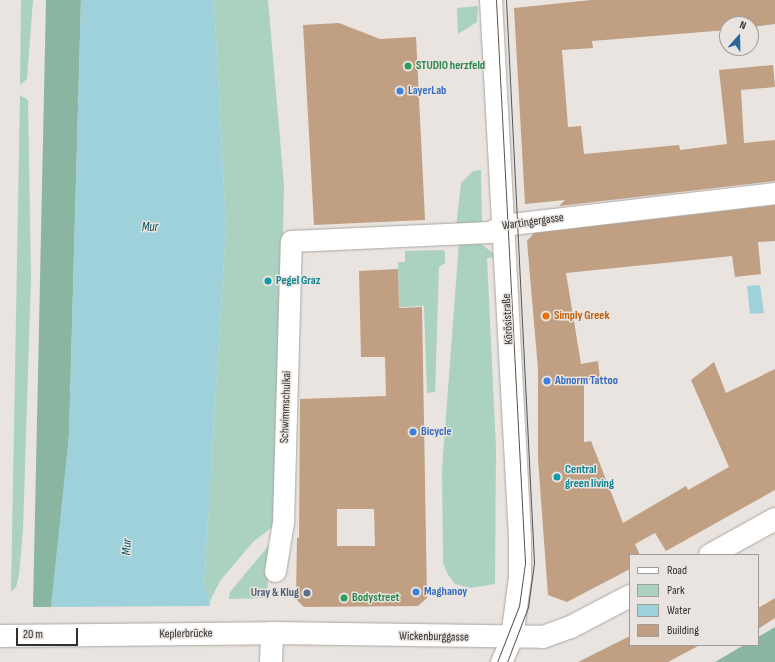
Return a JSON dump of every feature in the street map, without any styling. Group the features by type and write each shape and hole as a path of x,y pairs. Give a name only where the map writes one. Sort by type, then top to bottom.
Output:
{"main road":[{"name":"Körösistraße","path":"491,0 521,563 512,637"},
{"path":"712,554 775,519"},
{"name":"Wickenburggasse","path":"229,634 272,633 544,637 571,627 629,597"},
{"path":"272,633 272,662"},
{"name":"Keplerbrücke","path":"0,636 229,634"}],"street":[{"name":"Wartingergasse","path":"291,242 490,232 503,225 775,193"},
{"name":"Schwimmschulkai","path":"275,571 281,546 284,502 291,242"},
{"path":"502,662 512,637"}],"green space":[{"path":"21,0 33,0 27,79 20,85"},
{"path":"46,0 81,0 69,435 53,607 33,607"},
{"path":"214,0 268,0 284,185 277,513 272,527 253,542 220,581 210,601 204,586 226,227"},
{"path":"478,6 477,22 458,34 457,8"},
{"path":"20,95 28,100 31,278 23,529 19,575 16,587 11,592"},
{"path":"481,170 482,222 456,228 461,183 473,171"},
{"path":"459,242 481,244 493,253 493,258 487,258 496,448 495,584 470,588 455,584 448,575 443,563 442,469"},
{"path":"443,250 445,252 445,263 439,267 435,392 427,393 424,306 399,307 398,262 405,262 405,251"},
{"path":"270,544 267,598 229,599 230,592"},
{"path":"775,627 775,662 715,662 742,646 759,646 759,636"}],"water":[{"name":"Mur","path":"81,0 214,0 226,227 204,586 210,601 208,662 45,662 69,435"},
{"path":"760,285 764,313 750,314 747,286"}],"pier":[{"path":"211,598 210,662 43,662 51,607 210,606"}],"building":[{"path":"591,0 775,0 775,24 759,26 759,16 719,16 719,31 592,41 593,48 562,50 568,127 581,126 584,154 679,145 680,150 727,144 719,70 773,65 775,87 741,90 744,143 775,140 775,181 559,206 565,200 525,204 514,8"},
{"path":"339,23 380,39 416,37 425,220 314,225 303,25"},
{"path":"775,205 775,241 758,242 761,274 735,277 732,256 566,273 581,364 598,361 600,378 584,381 584,442 591,441 623,523 686,486 688,490 729,467 691,380 714,362 726,393 775,369 775,490 666,551 655,533 635,544 640,554 629,554 629,570 567,602 548,595 538,459 538,369 527,241 534,233"},
{"path":"398,269 399,308 422,307 427,598 418,606 304,607 296,599 297,538 299,538 300,399 386,396 385,357 361,357 359,271","holes":["337,509 374,509 375,546 337,546"]},
{"path":"775,598 775,618 759,628 759,607"},
{"path":"629,636 629,646 698,646 668,662 578,662"}],"tram line":[{"path":"496,0 525,563 519,606 497,662"},
{"path":"506,0 534,563 528,607 507,662"}],"place":[{"name":"STUDIO herzfeld","path":"408,66"},
{"name":"LayerLab","path":"400,91"},
{"name":"Pegel Graz","path":"268,281"},
{"name":"Simply Greek","path":"546,316"},
{"name":"Abnorm Tattoo","path":"547,381"},
{"name":"Bicycle","path":"413,432"},
{"name":"Central green living","path":"557,477"},
{"name":"Maghanoy","path":"416,592"},
{"name":"Uray & Klug","path":"307,593"},
{"name":"Bodystreet","path":"344,598"}]}
